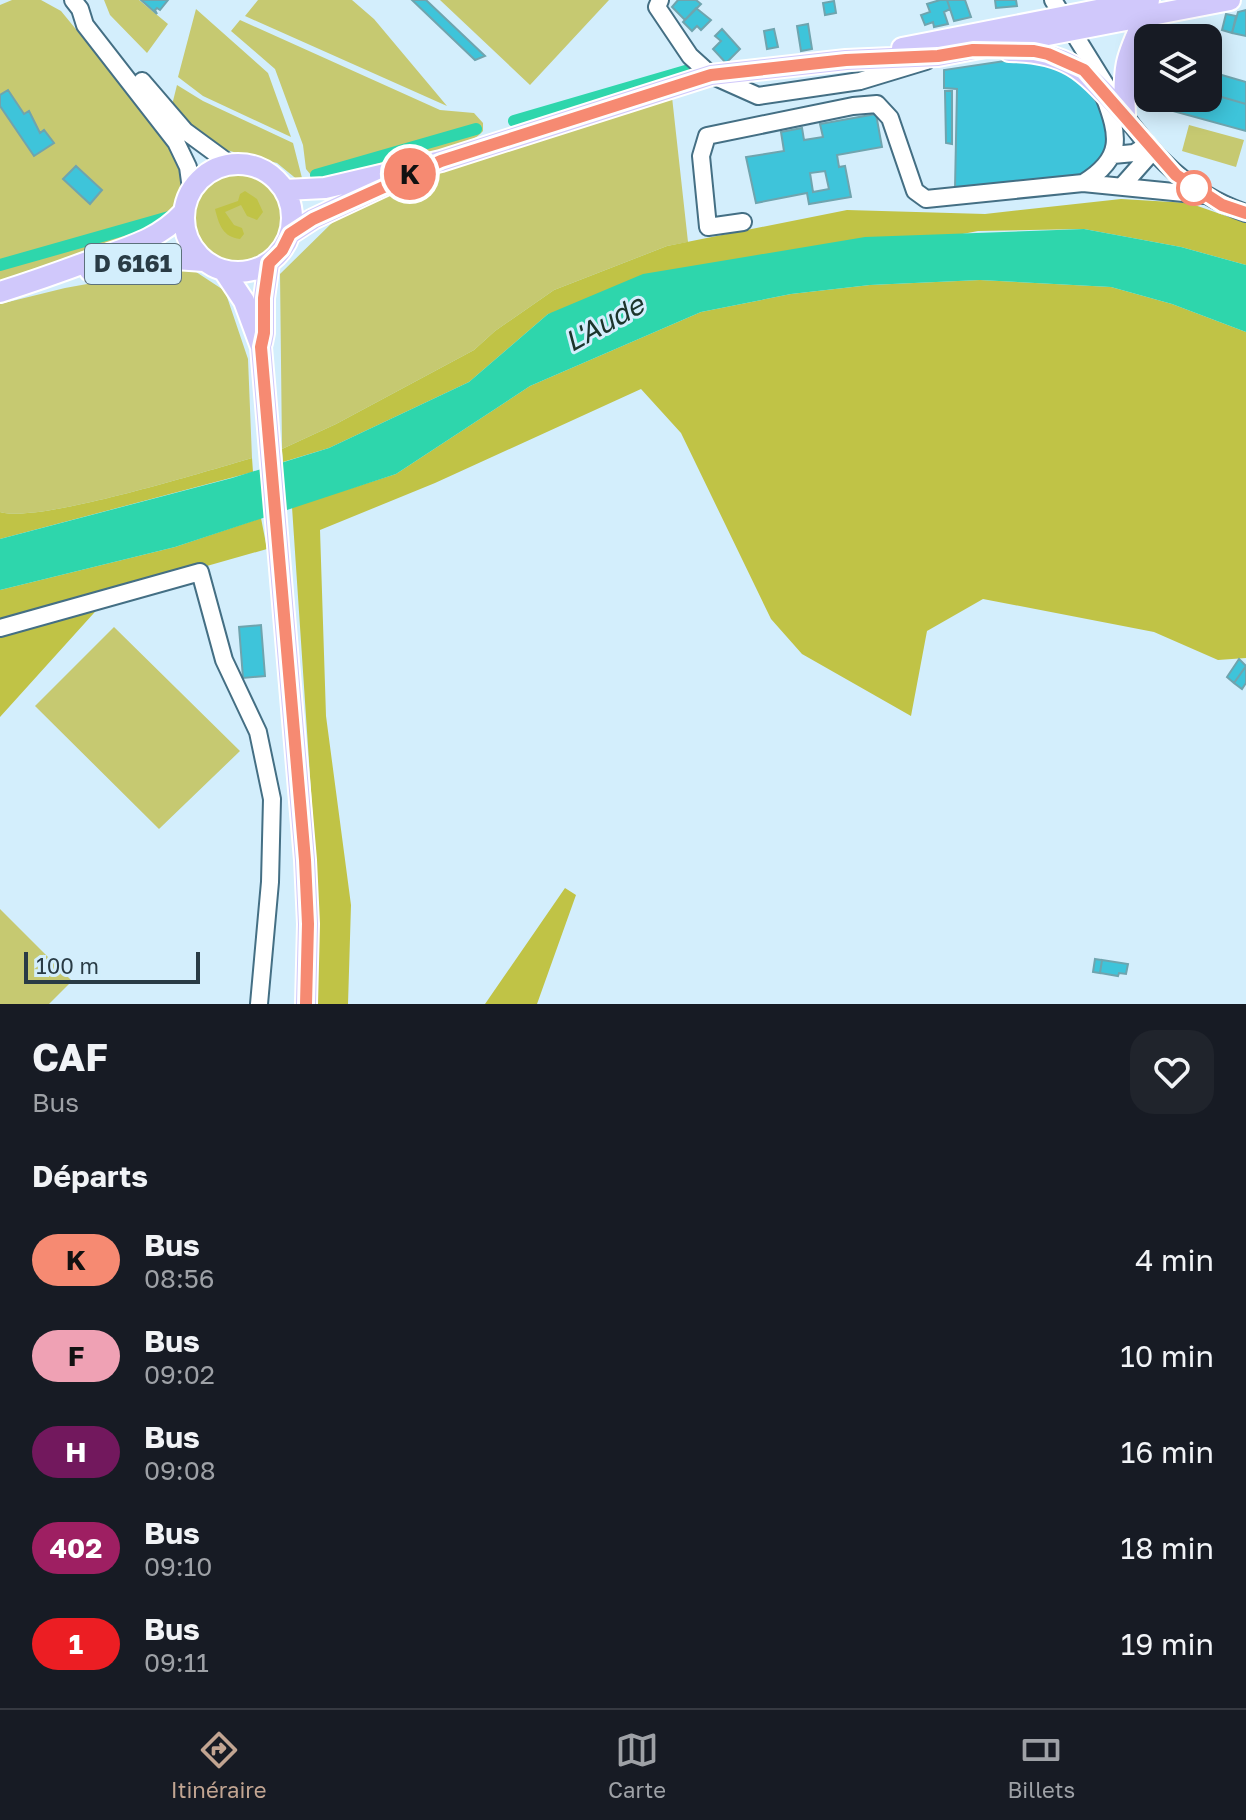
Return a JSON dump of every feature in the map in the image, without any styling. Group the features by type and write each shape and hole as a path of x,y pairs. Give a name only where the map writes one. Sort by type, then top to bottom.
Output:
{"main road":[{"path":"846,60 1063,16 1149,11 1230,0"},
{"path":"1125,115 1123,73 1130,47 1149,11"},
{"path":"973,50 1063,16"},
{"path":"285,190 325,188 441,161 711,75 846,60 938,56 973,50 1034,51 1084,70 1125,115"},
{"path":"290,234 317,217 441,161"},
{"path":"230,164 262,169 285,190 292,211 290,234 282,250 269,263 247,272 224,271 204,261 187,239 183,213 191,189 208,171 230,164"},
{"name":"D 6161","path":"0,292 62,273 154,238 183,213"},
{"name":"D 6161","path":"62,273 100,270 161,258 204,261"},
{"path":"261,347 269,263"},
{"path":"224,271 244,301 261,347 308,924 306,1004"}],"street":[{"path":"660,0 657,7 690,56 711,75 758,96 860,81 938,56"},
{"path":"78,7 98,24 185,131 230,164"},
{"path":"78,7 85,25 176,142 188,167 191,189"},
{"path":"1063,16 1125,115 1150,148 1176,175 1204,195 1246,213"},
{"path":"1083,183 1096,175 1113,155 1116,129 1102,90"},
{"path":"743,222 708,227 701,156 707,136 853,106 877,104 890,118 915,191 926,199 1083,183 1204,195"},
{"path":"1113,155 1150,148"},
{"path":"1122,186 1150,148"},
{"path":"0,628 200,572 224,660 258,732 272,799 270,882 259,1004"}],"shaded area":[{"path":"12,0 41,0 61,11 165,138 186,174 185,188 168,224 0,284 0,5"},
{"path":"104,0 139,0 168,24 147,53 110,15"},
{"path":"258,0 352,0 374,19 447,106 245,16"},
{"path":"440,0 609,0 530,85"},
{"path":"196,9 268,73 291,137 203,96 178,77"},
{"path":"240,20 440,110 474,113 483,123 483,131 471,141 429,157 315,180 306,169 303,145 275,69 231,31"},
{"path":"177,85 203,101 293,143 302,178 299,181 277,163 222,149 204,138 172,105"},
{"path":"672,97 688,242 667,246 554,290 495,331 474,350 336,424 282,449 280,274 337,218 459,165"},
{"path":"1189,125 1244,140 1236,167 1182,151"},
{"path":"239,173 257,177 272,187 282,202 286,220 282,238 272,253 257,263 239,267 221,263 206,253 196,238 192,220 196,202 206,187 221,177"},
{"path":"245,191 257,199 263,212 257,220 247,216 241,205 225,212 234,225 242,228 244,234 240,239 229,236 223,229 215,209 238,201"},
{"path":"1121,199 1189,203 1246,223 1246,265 1181,247 1084,229 978,231 548,314 469,382 329,448 283,462 282,449 336,424 474,350 495,331 554,290 667,246 847,210 985,214"},
{"path":"187,266 225,291 248,359 252,458 84,504 19,514 0,512 0,304 65,288"},
{"path":"980,280 1111,287 1172,304 1246,332 1246,658 1218,660 1154,632 983,599 927,631 911,716 802,654 771,619 681,433 641,389 435,483 320,530 326,716 351,905 348,1004 314,1004 316,866 292,507 396,474 530,386 701,312 791,294 870,285"},
{"path":"252,458 253,472 0,539 0,512 19,514 84,504"},
{"path":"261,518 267,549 112,593 0,717 0,590 175,547"},
{"path":"114,627 240,751 159,829 35,706"},
{"path":"565,888 576,895 537,1004 485,1004"},
{"path":"0,909 72,981 49,1004 0,1004"}],"water":[{"name":"L'Aude","path":"1084,229 1181,247 1246,265 1246,332 1172,304 1111,287 980,280 870,285 791,294 701,312 530,386 396,474 175,547 0,590 0,539 232,478 329,448 469,382 548,314 643,274 865,237"}],"building":[{"path":"141,0 168,0 160,10 155,10 157,14"},
{"path":"412,0 426,0 485,56 475,60"},
{"path":"678,0 696,0 701,4 685,20 672,7"},
{"path":"947,0 950,9 944,12 948,24 934,27 933,22 925,25 921,15 930,12 927,4"},
{"path":"947,0 965,0 971,17 954,21"},
{"path":"995,0 1016,0 1017,6 996,8"},
{"path":"834,1 836,13 825,15 823,3"},
{"path":"696,8 711,20 701,30 697,26 692,31 683,22"},
{"path":"1246,10 1246,36 1232,33 1238,12"},
{"path":"1226,14 1236,16 1232,33 1222,30"},
{"path":"808,24 812,49 801,51 797,26"},
{"path":"722,29 740,49 726,63 713,49 721,41 715,36"},
{"path":"774,29 778,47 767,49 764,31"},
{"path":"1032,57 1056,64 1079,80 1098,104 1108,125 1108,144 1098,162 1083,175 955,189 957,89 944,88 944,70"},
{"path":"1222,75 1246,82 1246,104 1222,97"},
{"path":"8,90 24,114 29,111 40,133 44,130 54,143 34,156 0,106 0,95"},
{"path":"945,91 952,91 952,144 946,143"},
{"path":"1222,97 1246,104 1246,131 1177,112 1222,112"},
{"path":"876,114 882,147 837,155 839,167 845,166 851,197 809,204 807,193 756,203 746,157 784,151 781,132 802,128 804,140 823,137 820,124","holes":["825,171 829,189 813,192 810,173"]},
{"path":"76,166 102,190 90,204 63,179"},
{"path":"261,625 265,676 243,678 239,627"},
{"path":"1239,659 1246,666 1234,683 1227,677"},
{"path":"1246,666 1246,683 1242,689 1234,683"},
{"path":"1095,959 1102,960 1100,973 1093,972"},
{"path":"1102,960 1128,964 1126,974 1100,973"}],"waterway":[{"path":"514,121 689,70"},
{"path":"316,175 476,129"},
{"path":"0,265 169,217"}],"bus line":[{"name":"K","path":"306,1004 309,954 305,860 261,347 269,263 282,250 290,234 317,217 441,161 711,75 846,60 938,56 973,50 1034,51 1084,70 1176,175 1222,205 1246,213"}]}
